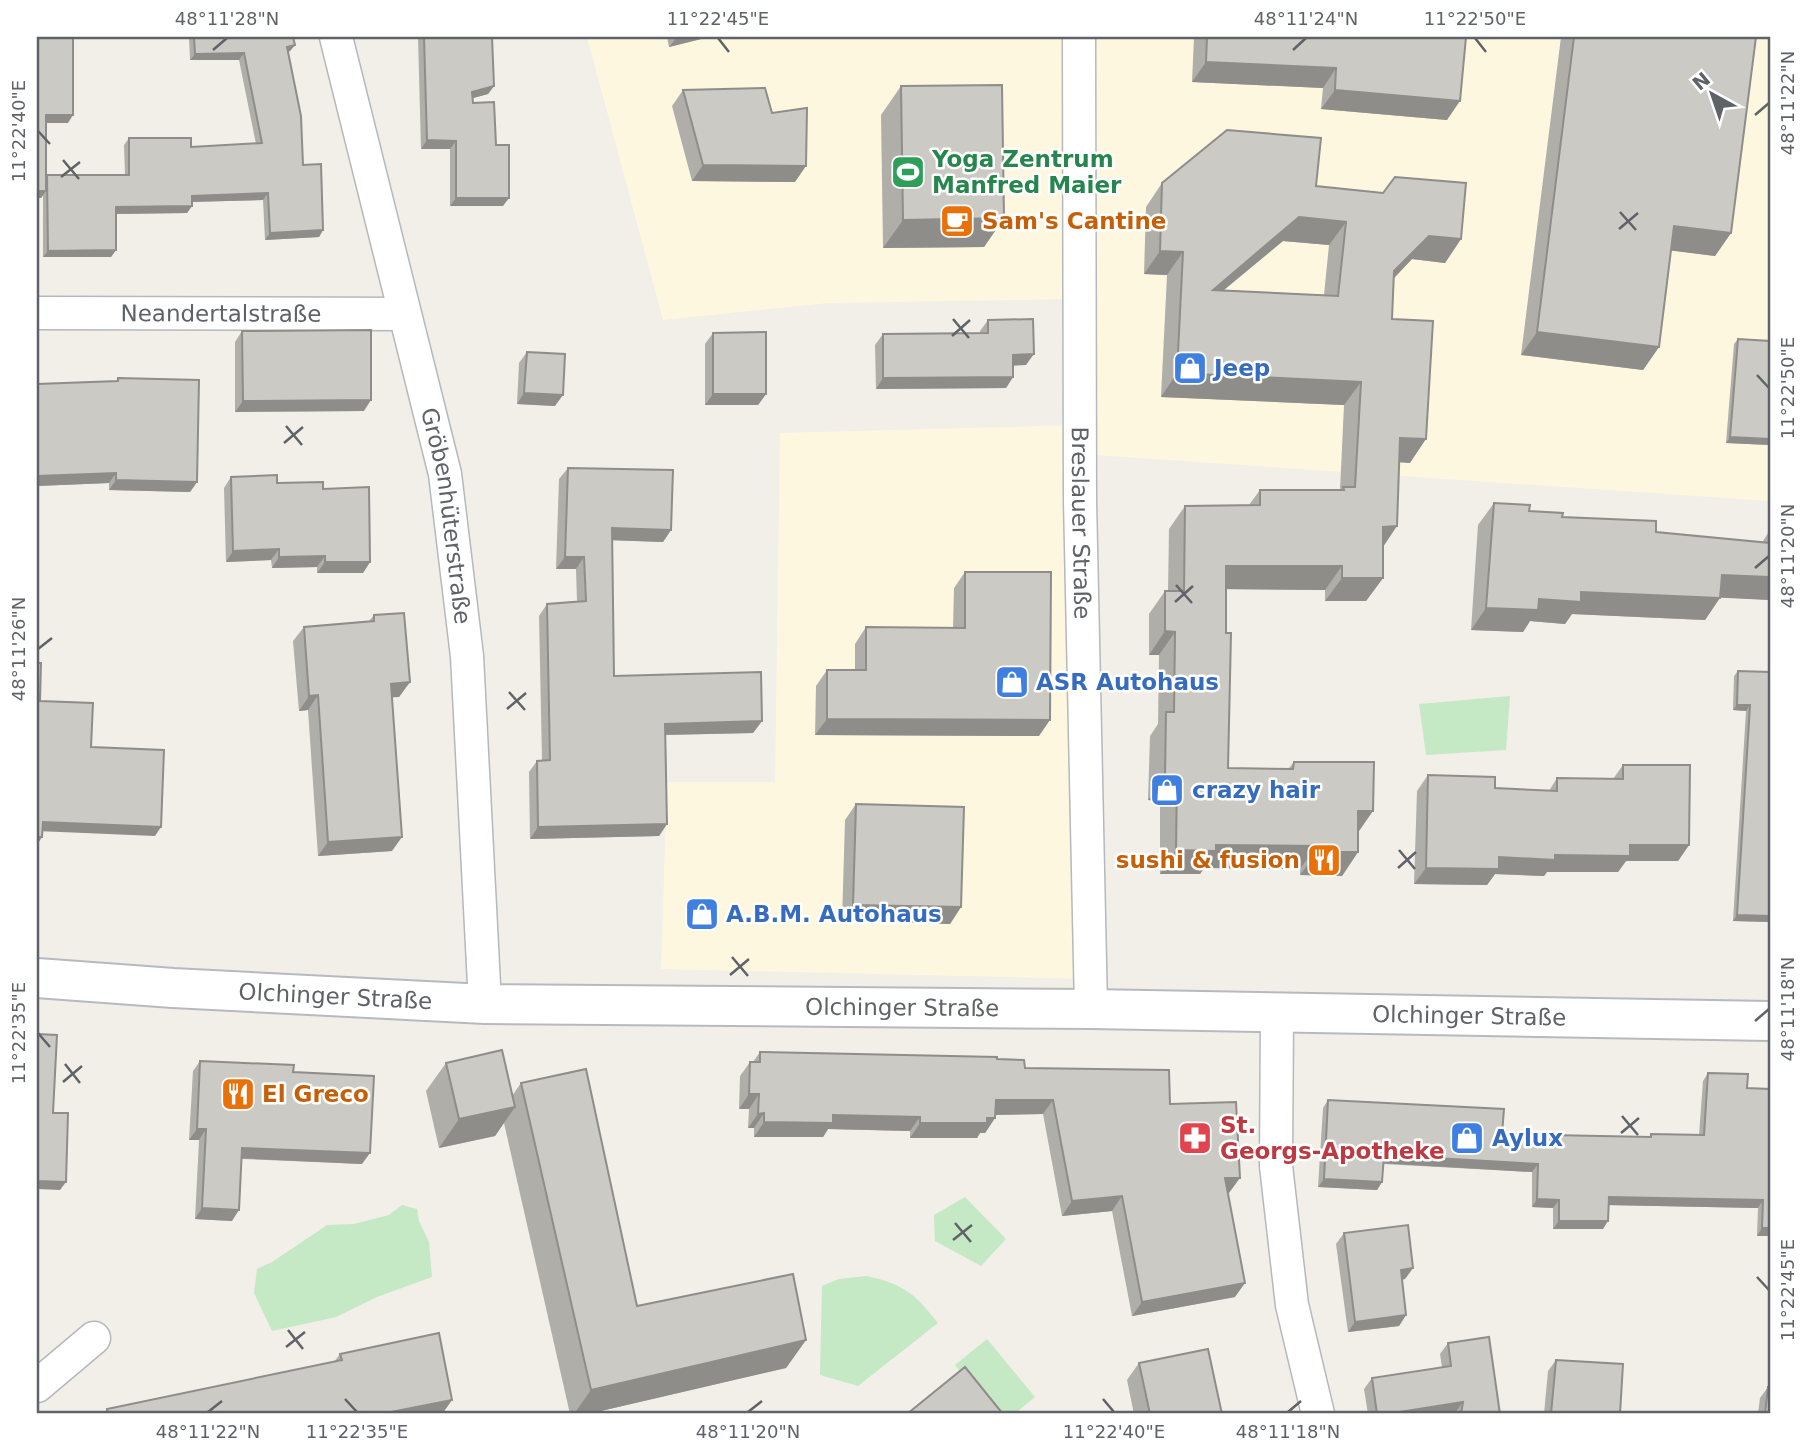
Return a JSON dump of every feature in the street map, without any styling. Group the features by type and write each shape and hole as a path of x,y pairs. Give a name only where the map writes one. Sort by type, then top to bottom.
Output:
{"main road":[{"name":"Olchinger Straße","path":"37,978 173,988 485,1004 1091,1009 1770,1021"}],"street":[{"name":"Gröbenhüterstraße","path":"336,37 445,474 467,656 485,1004"},
{"name":"Breslauer Straße","path":"1079,37 1080,466 1091,1009"},
{"name":"Neandertalstraße","path":"37,313 404,314"},
{"path":"1277,1014 1276,1166 1292,1305 1318,1414"},
{"path":"37,1387 94,1338"}],"shaded area":[{"path":"587,37 1770,37 1770,501 1080,454 1091,979 661,969 667,782 775,782 780,433 1079,425 1080,299 828,303 663,320"}],"green space":[{"path":"1510,696 1506,750 1426,755 1419,704"},
{"path":"965,1197 1006,1239 981,1266 935,1241 934,1215"},
{"path":"402,1205 417,1209 419,1221 429,1242 432,1277 377,1297 336,1317 272,1331 254,1293 257,1269 327,1225 354,1224 389,1215"},
{"path":"867,1276 891,1283 908,1292 938,1323 858,1386 820,1375 822,1286 839,1279"},
{"path":"987,1339 1035,1397 1014,1414 995,1414 955,1365"}],"building":[{"path":"37,37 73,37 73,115 46,115 46,191 37,191"},
{"path":"194,37 293,37 295,45 287,47 301,116 303,165 321,164 323,230 270,233 268,193 192,196 192,206 116,207 116,250 48,251 47,175 129,175 129,138 191,138 191,147 262,143 244,53 195,54"},
{"path":"424,37 492,37 494,86 472,92 473,103 494,102 496,145 509,145 509,198 456,198 456,141 427,140"},
{"path":"1207,37 1466,37 1460,101 1335,90 1336,68 1206,62"},
{"path":"1574,37 1756,37 1731,233 1674,226 1659,347 1537,332"},
{"path":"1002,85 1004,218 903,220 901,86"},
{"path":"765,88 772,113 807,108 806,166 703,165 683,90"},
{"path":"1227,130 1321,138 1316,186 1383,193 1395,177 1466,183 1461,239 1429,236 1394,271 1392,319 1433,321 1426,439 1400,438 1397,526 1383,527 1383,578 1342,578 1342,566 1226,566 1226,633 1231,633 1228,768 1293,769 1294,762 1374,762 1373,811 1358,811 1358,852 1317,852 1317,846 1216,845 1216,851 1176,850 1177,778 1165,777 1166,712 1174,712 1175,632 1165,631 1165,591 1184,591 1185,506 1260,505 1260,490 1344,490 1343,487 1355,487 1361,382 1177,373 1183,252 1160,251 1162,183","holes":["1299,217 1346,222 1338,296 1213,290"]},
{"path":"1033,319 1034,354 1013,355 1013,377 883,378 883,334 988,333 988,320"},
{"path":"371,330 371,400 243,401 242,331"},
{"path":"766,332 766,394 713,394 713,333"},
{"path":"1738,339 1770,341 1770,439 1730,437"},
{"path":"527,352 565,354 563,395 524,393"},
{"path":"118,378 199,380 197,482 116,480 116,473 37,476 37,384 118,381"},
{"path":"568,468 673,470 671,530 612,528 614,676 761,672 762,721 665,724 667,824 538,827 537,761 550,760 547,604 586,601 584,557 565,557"},
{"path":"277,475 277,483 323,482 323,489 369,487 370,562 325,562 325,556 279,557 279,549 233,551 231,477"},
{"path":"1494,503 1530,505 1529,511 1563,513 1562,517 1656,521 1656,532 1770,543 1770,577 1722,575 1720,598 1581,592 1581,602 1539,599 1538,610 1486,608"},
{"path":"965,572 1051,572 1050,720 827,719 827,670 866,670 866,627 965,628"},
{"path":"404,613 410,682 391,684 402,837 328,842 318,695 309,696 304,627 374,621 374,615"},
{"path":"37,663 41,663 40,701 93,703 91,747 164,750 161,827 43,822 42,837 37,837"},
{"path":"1738,671 1770,672 1770,916 1737,915 1750,705 1737,705"},
{"path":"1623,765 1690,765 1689,845 1630,845 1630,856 1555,855 1555,860 1499,857 1499,869 1426,868 1428,775 1495,777 1495,788 1557,791 1557,778 1623,779"},
{"path":"856,804 964,807 961,907 853,905"},
{"path":"37,1034 57,1035 53,1113 68,1113 66,1182 37,1181"},
{"path":"502,1050 515,1107 459,1119 446,1063"},
{"path":"760,1052 997,1057 1024,1060 1025,1068 1169,1070 1170,1104 1236,1102 1240,1178 1225,1178 1245,1283 1142,1302 1122,1196 1072,1201 1053,1100 996,1100 995,1118 987,1118 987,1123 920,1123 920,1117 833,1115 833,1123 764,1122 764,1113 758,1114 759,1094 749,1094 750,1062 760,1062"},
{"path":"200,1061 294,1065 293,1072 374,1076 370,1153 242,1148 239,1210 202,1208 206,1129 197,1129"},
{"path":"586,1069 637,1306 793,1274 806,1340 591,1390 521,1083"},
{"path":"1708,1073 1748,1074 1747,1088 1770,1089 1770,1228 1762,1228 1763,1200 1609,1197 1608,1221 1559,1221 1559,1200 1537,1199 1538,1164 1384,1155 1382,1182 1324,1179 1328,1100 1504,1109 1502,1134 1651,1137 1651,1134 1704,1135"},
{"path":"1408,1225 1413,1268 1401,1270 1406,1315 1355,1322 1344,1233"},
{"path":"439,1333 452,1400 381,1414 108,1414 107,1409 342,1360 340,1354"},
{"path":"1489,1337 1500,1414 1461,1414 1463,1402 1377,1414 1372,1378 1451,1366 1448,1343"},
{"path":"1208,1349 1222,1414 1150,1414 1139,1363"},
{"path":"1556,1360 1623,1364 1620,1414 1551,1414"},
{"path":"965,1367 1003,1414 907,1414"},
{"path":"1768,1387 1770,1414 1765,1414"}],"place":[{"name":"Yoga Zentrum Manfred Maier","path":"908,172"},
{"name":"Sam's Cantine","path":"957,221"},
{"name":"Jeep","path":"1190,368"},
{"name":"ASR Autohaus","path":"1012,682"},
{"name":"crazy hair","path":"1167,790"},
{"name":"sushi & fusion","path":"1324,860"},
{"name":"A.B.M. Autohaus","path":"702,914"},
{"name":"El Greco","path":"238,1094"},
{"name":"St. Georgs-Apotheke","path":"1195,1138"},
{"name":"Aylux","path":"1467,1138"}]}
